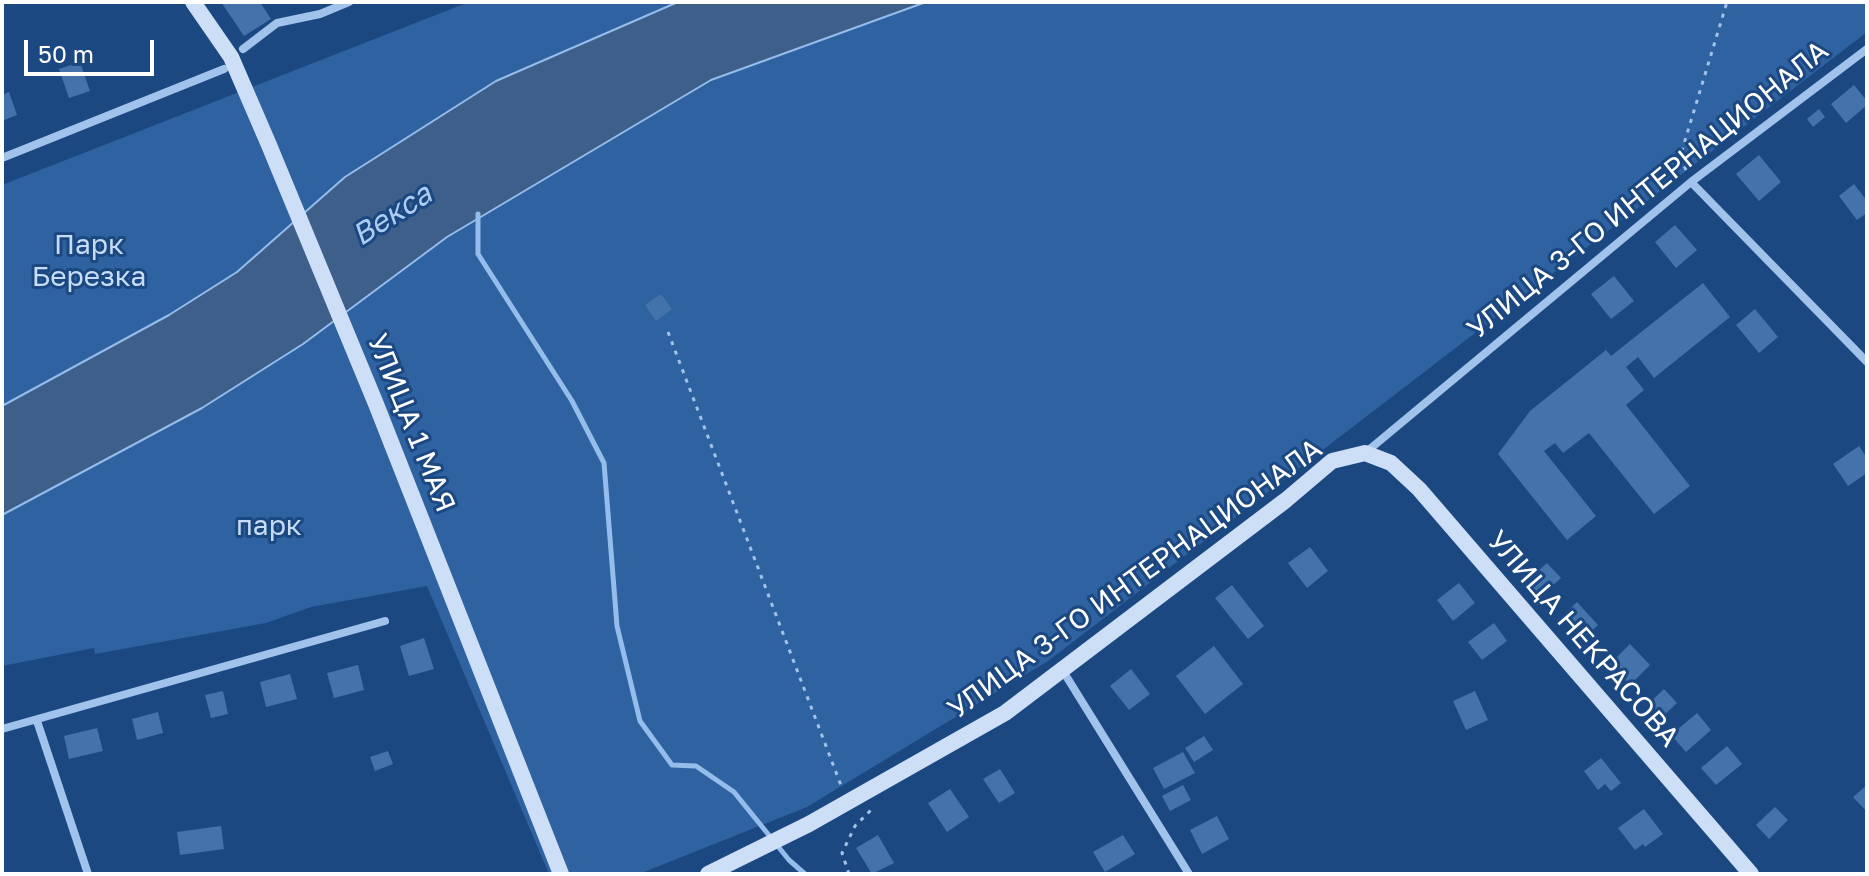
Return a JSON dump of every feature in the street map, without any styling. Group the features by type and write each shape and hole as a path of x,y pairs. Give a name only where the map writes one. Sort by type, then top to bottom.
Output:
{"street":[{"name":"УЛИЦА 1 МАЯ","path":"193,2 231,57 269,145 376,404 561,874"},
{"path":"243,49 277,23 320,14 349,2"},
{"name":"УЛИЦА 3-ГО ИНТЕРНАЦИОНАЛА","path":"708,874 809,824 1005,713 1286,500 1332,461 1365,453 1691,182 1867,49"},
{"path":"2,158 224,69"},
{"path":"1691,182 1867,362"},
{"name":"УЛИЦА НЕКРАСОВА","path":"1365,453 1391,463 1419,489 1751,874"},
{"path":"2,729 385,621"},
{"path":"1063,671 1189,874"},
{"path":"37,721 88,874"}],"path":[{"path":"1691,182 1680,157 1727,2"},
{"path":"668,332 847,803"},
{"path":"849,874 842,853 855,826 875,806 878,785"}],"green space":[{"name":"Парк Березка","path":"469,2 678,2 496,81 345,177 237,272 169,315 2,406 2,185"},
{"name":"парк","path":"926,2 1867,2 1867,32 1048,661 807,807 639,874 549,874 427,586 311,607 266,623 95,654 94,648 2,666 2,515 202,408 303,344 447,237 711,80"}],"water":[{"name":"Векса","path":"678,2 926,2 711,80 447,237 303,344 202,408 2,515 2,406 169,315 237,272 345,177 496,81"}],"building":[{"path":"221,2 260,2 271,19 244,36"},
{"path":"80,62 90,91 69,98 59,69"},
{"path":"1854,85 1867,105 1846,123 1831,104"},
{"path":"9,92 17,115 2,121 2,95"},
{"path":"1819,109 1825,117 1813,127 1807,119"},
{"path":"1759,155 1781,182 1759,201 1736,174"},
{"path":"1854,184 1867,201 1867,213 1857,220 1839,196"},
{"path":"1675,225 1697,250 1676,268 1655,242"},
{"path":"1614,276 1634,301 1611,319 1591,294"},
{"path":"1703,283 1730,317 1654,378 1638,357 1626,367 1644,390 1626,405 1690,486 1654,514 1589,433 1563,453 1555,443 1544,451 1596,516 1567,540 1498,454 1530,411 1606,350 1611,356"},
{"path":"661,294 672,309 656,321 645,305"},
{"path":"1755,309 1778,337 1759,353 1736,325"},
{"path":"1859,446 1867,458 1867,473 1848,486 1833,464"},
{"path":"1310,547 1328,571 1307,588 1288,563"},
{"path":"1547,563 1561,578 1540,597 1526,582"},
{"path":"1459,583 1475,603 1453,621 1437,600"},
{"path":"1232,585 1264,626 1248,639 1215,598"},
{"path":"1577,602 1598,625 1582,640 1561,617"},
{"path":"1494,623 1507,641 1482,660 1468,642"},
{"path":"424,638 434,669 409,676 400,646"},
{"path":"1630,644 1650,665 1630,685 1610,664"},
{"path":"1214,646 1243,684 1205,714 1176,676"},
{"path":"358,665 364,690 334,698 327,673"},
{"path":"1131,669 1150,694 1129,710 1110,686"},
{"path":"290,674 297,699 266,707 260,682"},
{"path":"1664,689 1677,703 1660,719 1647,705"},
{"path":"223,691 228,714 211,718 205,695"},
{"path":"1475,691 1488,720 1466,730 1453,701"},
{"path":"158,712 163,733 137,740 132,719"},
{"path":"1697,713 1711,730 1686,752 1671,735"},
{"path":"97,728 103,751 69,759 64,736"},
{"path":"1204,736 1213,750 1194,762 1185,748"},
{"path":"1727,746 1742,764 1716,785 1701,768"},
{"path":"388,751 393,764 375,771 370,757"},
{"path":"1183,752 1195,773 1164,789 1153,768"},
{"path":"1601,758 1621,783 1611,791 1605,784 1598,790 1584,771"},
{"path":"1000,769 1015,793 999,803 983,779"},
{"path":"1183,785 1191,800 1170,811 1162,796"},
{"path":"1867,785 1867,812 1853,797"},
{"path":"950,789 969,817 947,832 928,803"},
{"path":"1775,807 1788,820 1769,839 1756,825"},
{"path":"1644,809 1663,834 1635,850 1618,828"},
{"path":"1217,816 1229,839 1202,854 1190,830"},
{"path":"221,826 224,849 180,855 177,832"},
{"path":"878,835 894,863 872,874 856,848"},
{"path":"1123,835 1135,854 1105,872 1093,852"}],"waterway":[{"path":"478,214 478,254 572,401 604,463 617,626 640,721 672,765 696,766 734,792 789,860 805,874"}]}
